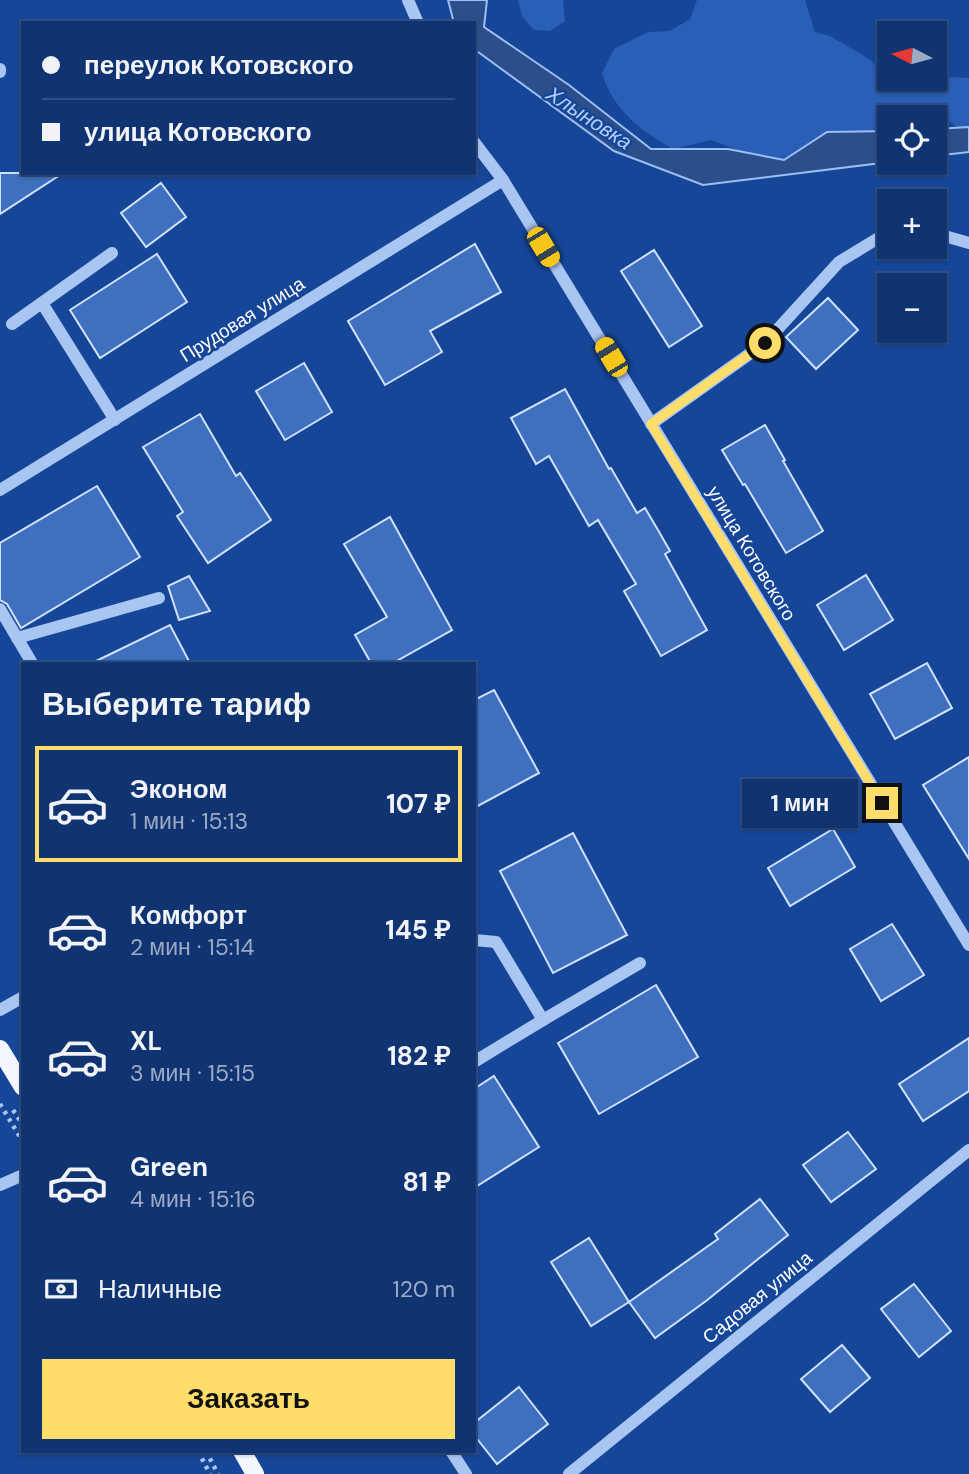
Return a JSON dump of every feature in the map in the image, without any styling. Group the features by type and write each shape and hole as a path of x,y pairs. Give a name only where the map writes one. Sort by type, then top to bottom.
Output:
{"main road":[{"path":"0,1051 21,1084"},
{"path":"243,1453 255,1474"}],"street":[{"path":"408,0 417,21"},
{"name":"улица Котовского","path":"476,145 503,180 969,945"},
{"name":"Прудовая улица","path":"0,490 503,180"},
{"path":"947,237 969,243"},
{"path":"651,424 765,343 839,262 877,239"},
{"path":"12,324 112,253"},
{"path":"42,303 115,420"},
{"path":"18,638 159,598"},
{"path":"0,609 31,662"},
{"path":"476,940 496,942 542,1020"},
{"path":"476,1061 640,962"},
{"path":"0,1010 21,998"},
{"name":"Садовая улица","path":"569,1474 969,1150"},
{"path":"0,1185 21,1176"},
{"path":"452,1453 466,1474"}],"path":[{"path":"0,1104 21,1139"},
{"path":"199,1453 210,1474"},
{"path":"206,1453 218,1474"}],"shaded area":[{"path":"518,0 563,0 565,21 550,31 534,30 522,16"},
{"path":"697,0 805,0 815,32 830,36 871,60 877,69 877,91 947,91 947,77 969,78 969,127 958,128 947,120 947,105 877,105 877,128 871,131 827,132 784,160 746,153 711,140 673,149 629,118 613,98 602,73 614,49 648,32 670,31 690,19"}],"water":[{"name":"Хлыновка","path":"448,0 487,0 484,27 569,85 651,149 728,149 784,160 827,132 877,131 877,163 703,185 614,151 476,50 476,21 453,21"},
{"path":"969,127 969,152 947,155 947,128"}],"building":[{"path":"0,173 60,175 0,214"},
{"path":"161,183 186,217 146,247 121,213"},
{"path":"475,244 501,292 430,331 442,352 385,385 348,321"},
{"path":"654,250 702,326 669,347 621,271"},
{"path":"157,254 187,302 100,358 70,310"},
{"path":"828,298 858,330 816,369 786,337"},
{"path":"304,363 332,412 285,440 256,391"},
{"path":"565,389 609,469 611,468 637,513 645,508 658,530 670,551 665,554 707,630 661,656 624,591 636,584 598,520 589,526 549,456 536,464 511,418"},
{"path":"200,414 236,476 240,473 271,520 208,563 177,516 183,512 143,447"},
{"path":"765,425 823,531 786,553 722,450"},
{"path":"97,486 140,557 21,628 7,604 0,600 0,543"},
{"path":"390,517 452,630 395,662 370,662 355,635 387,617 344,544"},
{"path":"866,575 893,620 844,650 817,605"},
{"path":"189,576 210,611 179,620 168,586"},
{"path":"170,625 189,662 94,662"},
{"path":"927,663 952,708 895,739 870,694"},
{"path":"494,690 539,773 476,807 476,699"},
{"path":"969,757 969,859 923,785"},
{"path":"833,829 855,867 790,906 768,868"},
{"path":"573,833 627,935 553,973 500,871"},
{"path":"892,924 924,975 881,1001 850,949"},
{"path":"656,985 698,1057 599,1114 558,1043"},
{"path":"969,1038 969,1091 923,1121 899,1084"},
{"path":"494,1076 539,1147 476,1187 476,1088"},
{"path":"848,1132 876,1169 831,1202 803,1165"},
{"path":"760,1199 788,1235 655,1338 629,1302 718,1239 715,1234"},
{"path":"589,1238 629,1302 591,1326 551,1262"},
{"path":"914,1284 951,1331 919,1357 881,1309"},
{"path":"842,1345 870,1378 830,1412 801,1379"},
{"path":"519,1387 548,1424 497,1464 476,1438 476,1421"}],"route":[{"path":"765,343 651,424 882,803"}]}
